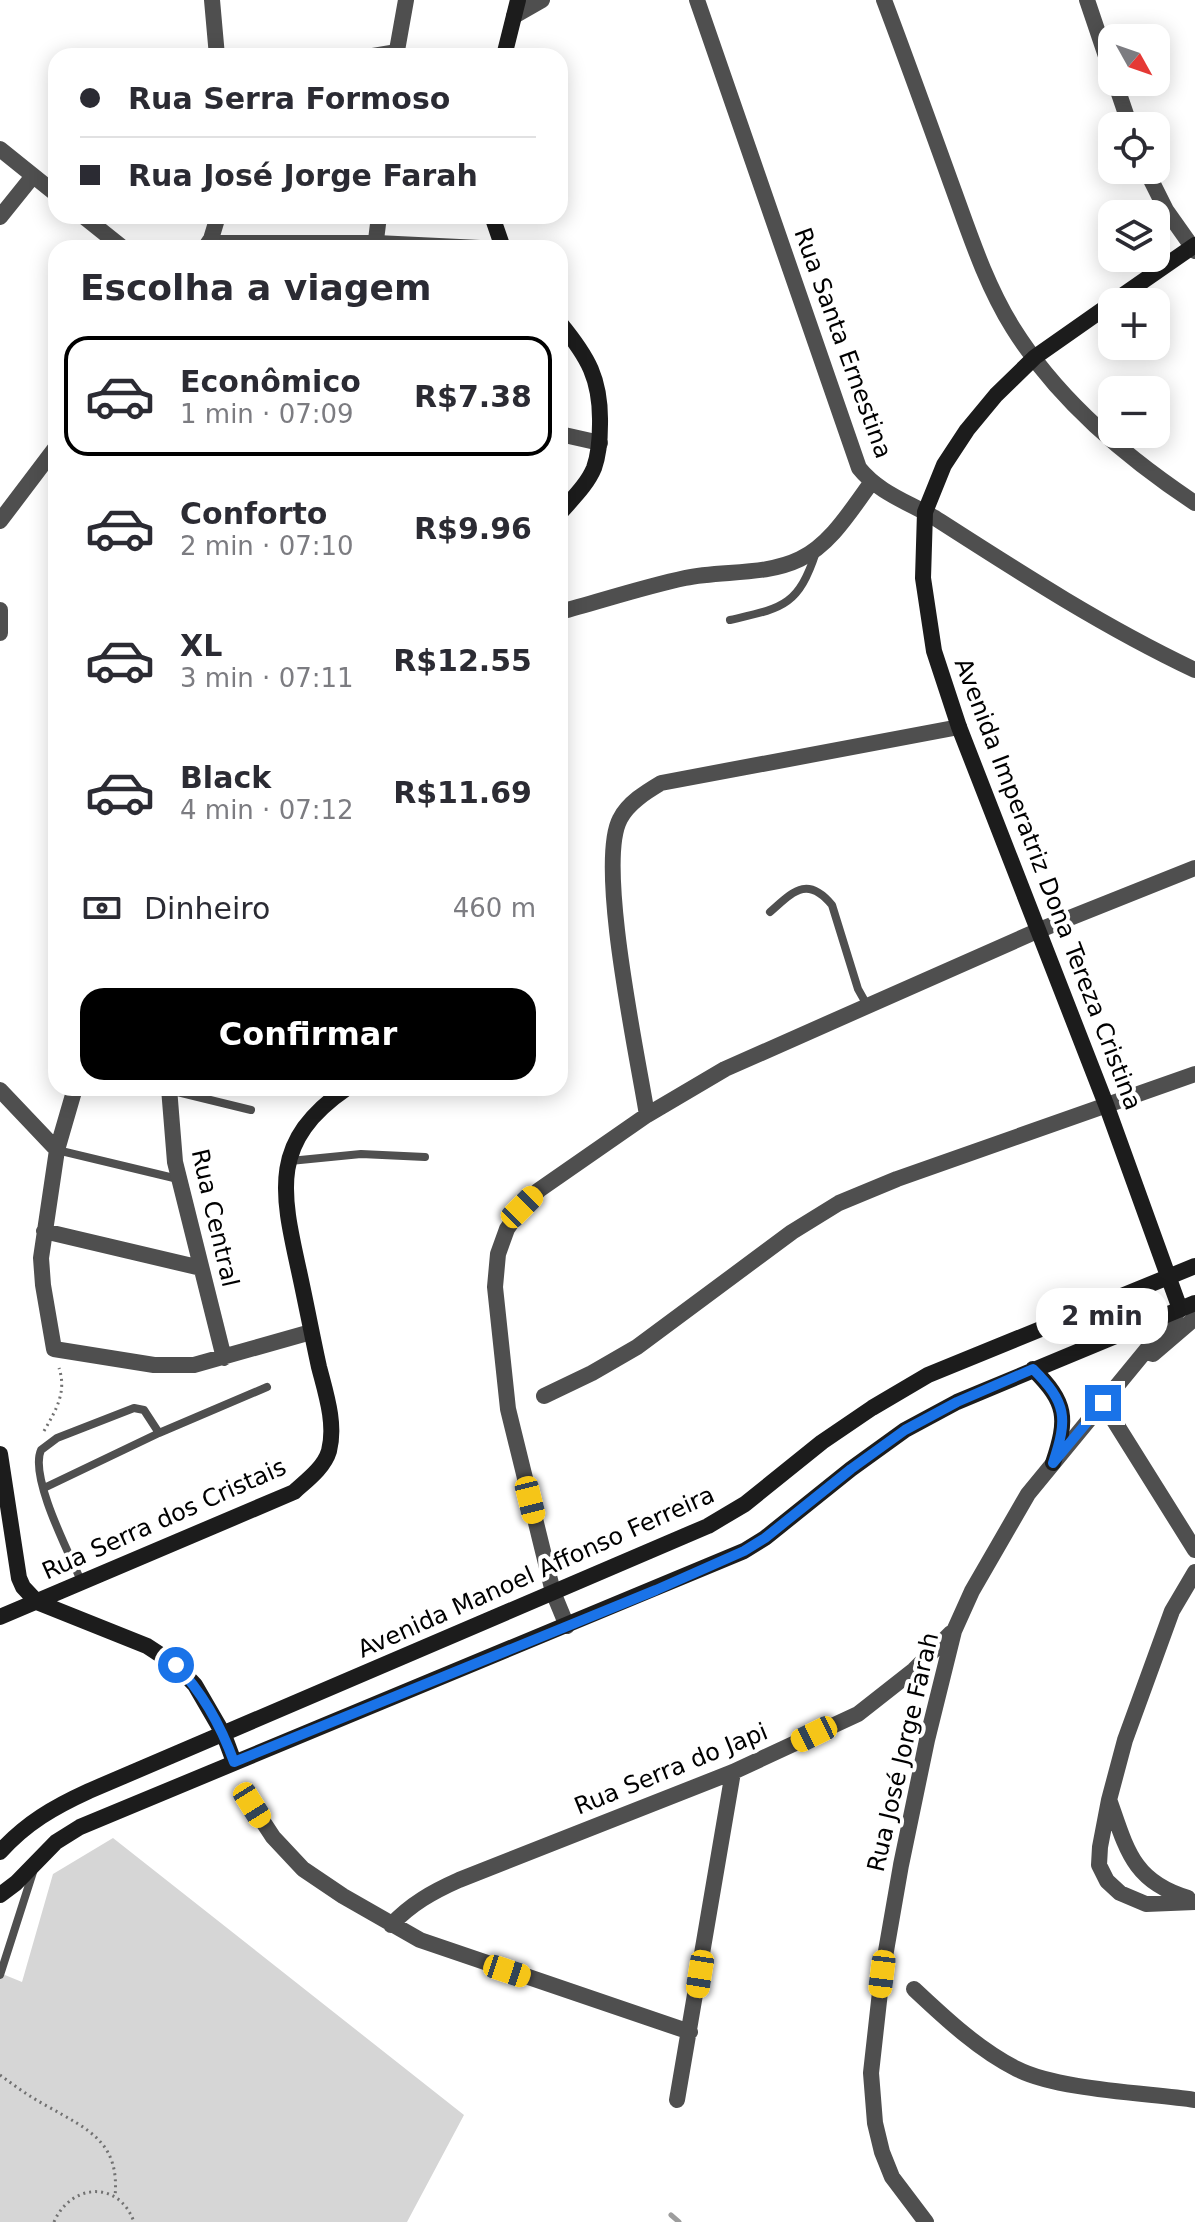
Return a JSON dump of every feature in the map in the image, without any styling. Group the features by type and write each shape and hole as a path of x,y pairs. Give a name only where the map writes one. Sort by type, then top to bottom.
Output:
{"main road":[{"path":"506,48 516,8"},
{"name":"Avenida Imperatriz Dona Tereza Cristina","path":"1133,288 1194,248"},
{"name":"Avenida Imperatriz Dona Tereza Cristina","path":"1098,312 1035,357 996,395 967,430 944,465 925,512 923,578 934,651 959,727 1107,1107 1169,1276 1190,1310"},
{"path":"568,333 594,372 601,402 600,443 593,469 568,504"},
{"name":"Rua Serra dos Cristais","path":"0,1617 294,1492 316,1473 329,1452 331,1413 288,1219 289,1161 305,1125 322,1105 335,1096"},
{"name":"Avenida Manoel Affonso Ferreira","path":"0,1852 46,1811 708,1526 745,1504 822,1442 928,1375 1195,1266"},
{"path":"0,1895 56,1842 102,1817 744,1551 905,1430 957,1402 1033,1369 1190,1310"},
{"path":"1033,1369 1049,1385 1063,1411 1062,1435 1053,1463"},
{"path":"0,1454 19,1578 23,1587 37,1602 147,1646 176,1665 195,1685 224,1735 234,1762"}],"street":[{"path":"212,0 216,48"},
{"path":"398,48 406,0"},
{"path":"516,8 542,0"},
{"name":"Rua Santa Ernestina","path":"697,0 859,468 871,483 925,512 1102,621 1195,670"},
{"path":"884,0 984,271 1014,329 1063,394 1091,423 1139,463 1195,503"},
{"path":"1087,0 1098,33"},
{"path":"0,149 48,188"},
{"path":"0,217 33,176"},
{"path":"1153,184 1166,210 1194,248"},
{"path":"93,224 113,240"},
{"path":"568,436 600,443"},
{"path":"0,521 48,458"},
{"path":"568,610 684,578 773,568 799,559 818,548 839,526 871,483"},
{"path":"0,610 0,633"},
{"path":"647,1115 620,953 613,841 620,818 641,794 661,783 959,727"},
{"path":"567,1626 553,1592 508,1409 495,1287 498,1254 514,1218 539,1190 647,1115 725,1069 1037,931 1195,868"},
{"path":"544,1396 637,1347 792,1232 839,1203 897,1179 1195,1074"},
{"path":"0,1090 57,1150"},
{"path":"73,1096 57,1150 41,1258 54,1349 154,1365 194,1365 311,1332"},
{"name":"Rua Central","path":"167,1096 175,1162 224,1358"},
{"path":"44,1231 201,1268"},
{"name":"Rua José Jorge Farah","path":"926,2222 892,2177 875,2123 871,2073 901,1865 954,1631 996,1547 1028,1494 1118,1384 1190,1310"},
{"path":"1103,1403 1195,1550"},
{"path":"1195,1572 1172,1611 1125,1740 1109,1800 1099,1865 1107,1881 1120,1893 1146,1904 1195,1901"},
{"name":"Rua Serra do Japi","path":"391,1925 407,1908 425,1896 459,1880 733,1772 858,1714 914,1670 954,1631"},
{"path":"677,2100 733,1772"},
{"path":"1109,1800 1127,1854 1147,1877 1168,1892 1195,1901"},
{"path":"252,1805 273,1837 303,1869 391,1925 448,1952 690,2032"},
{"path":"914,1989 957,2028 1020,2071 1077,2085 1195,2100"}],"lane":[{"path":"730,620 777,609 797,594 818,548"},
{"path":"770,912 796,890 811,888 823,894 832,905 858,989 867,1005"},
{"path":"194,1096 251,1110"},
{"path":"57,1150 179,1179"},
{"path":"289,1161 361,1154 425,1157"},
{"path":"44,1488 159,1433 267,1387"},
{"path":"82,1583 50,1509 38,1468 41,1450 57,1438 134,1408 144,1410 159,1433"},
{"path":"0,1975 37,1860"}],"path":[{"path":"38,1441 61,1399 63,1379 54,1349"},
{"path":"0,2075 93,2132 108,2151 117,2175 115,2197"},
{"path":"54,2222 65,2204 83,2193 94,2191 115,2197 126,2206 134,2222"}],"shaded area":[{"path":"113,1838 464,2115 407,2222 0,2222 0,1973 22,1982 53,1874"}],"waterway":[{"path":"671,2215 679,2222"}],"route":[{"path":"176,1665 195,1685 224,1735 234,1762 744,1551 905,1430 957,1402 1033,1369 1058,1397 1063,1411 1062,1435 1053,1463 1103,1403"}]}
